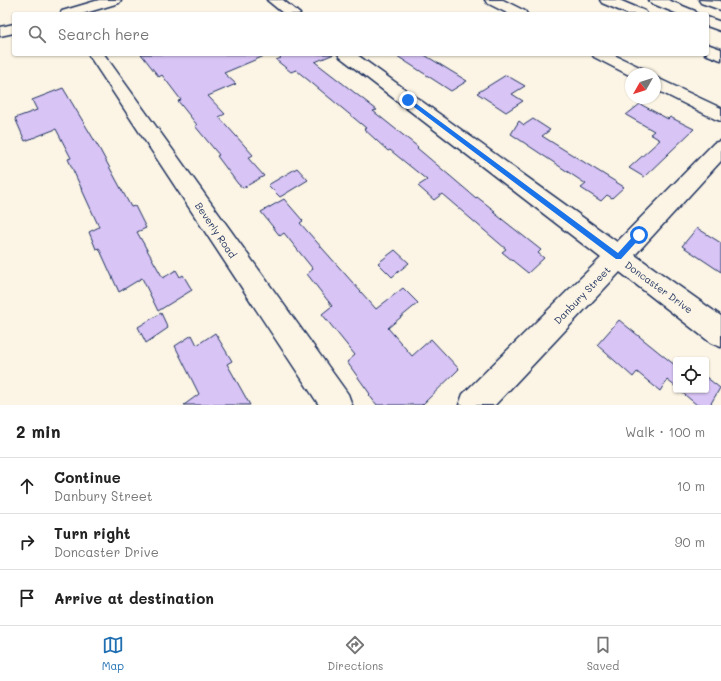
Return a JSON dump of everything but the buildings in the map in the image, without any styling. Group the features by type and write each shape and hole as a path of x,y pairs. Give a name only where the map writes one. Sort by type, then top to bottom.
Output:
{"main road":[{"path":"76,12 114,0"},
{"path":"274,0 290,12"},
{"path":"492,0 516,12"},
{"path":"606,0 631,12"},
{"path":"606,0 635,12"},
{"path":"706,0 721,6"},
{"path":"661,2 687,12"},
{"path":"709,21 721,26"},
{"path":"0,32 12,29"},
{"path":"709,43 721,48"},
{"path":"709,50 721,55"},
{"name":"Beverly Road","path":"97,56 337,405"},
{"name":"Doncaster Drive","path":"349,56 721,333"},
{"path":"604,56 628,68"},
{"path":"661,85 721,115"},
{"name":"Danbury Street","path":"474,405 618,257 721,148"}],"route":[{"path":"408,100 618,257 639,235"}]}
